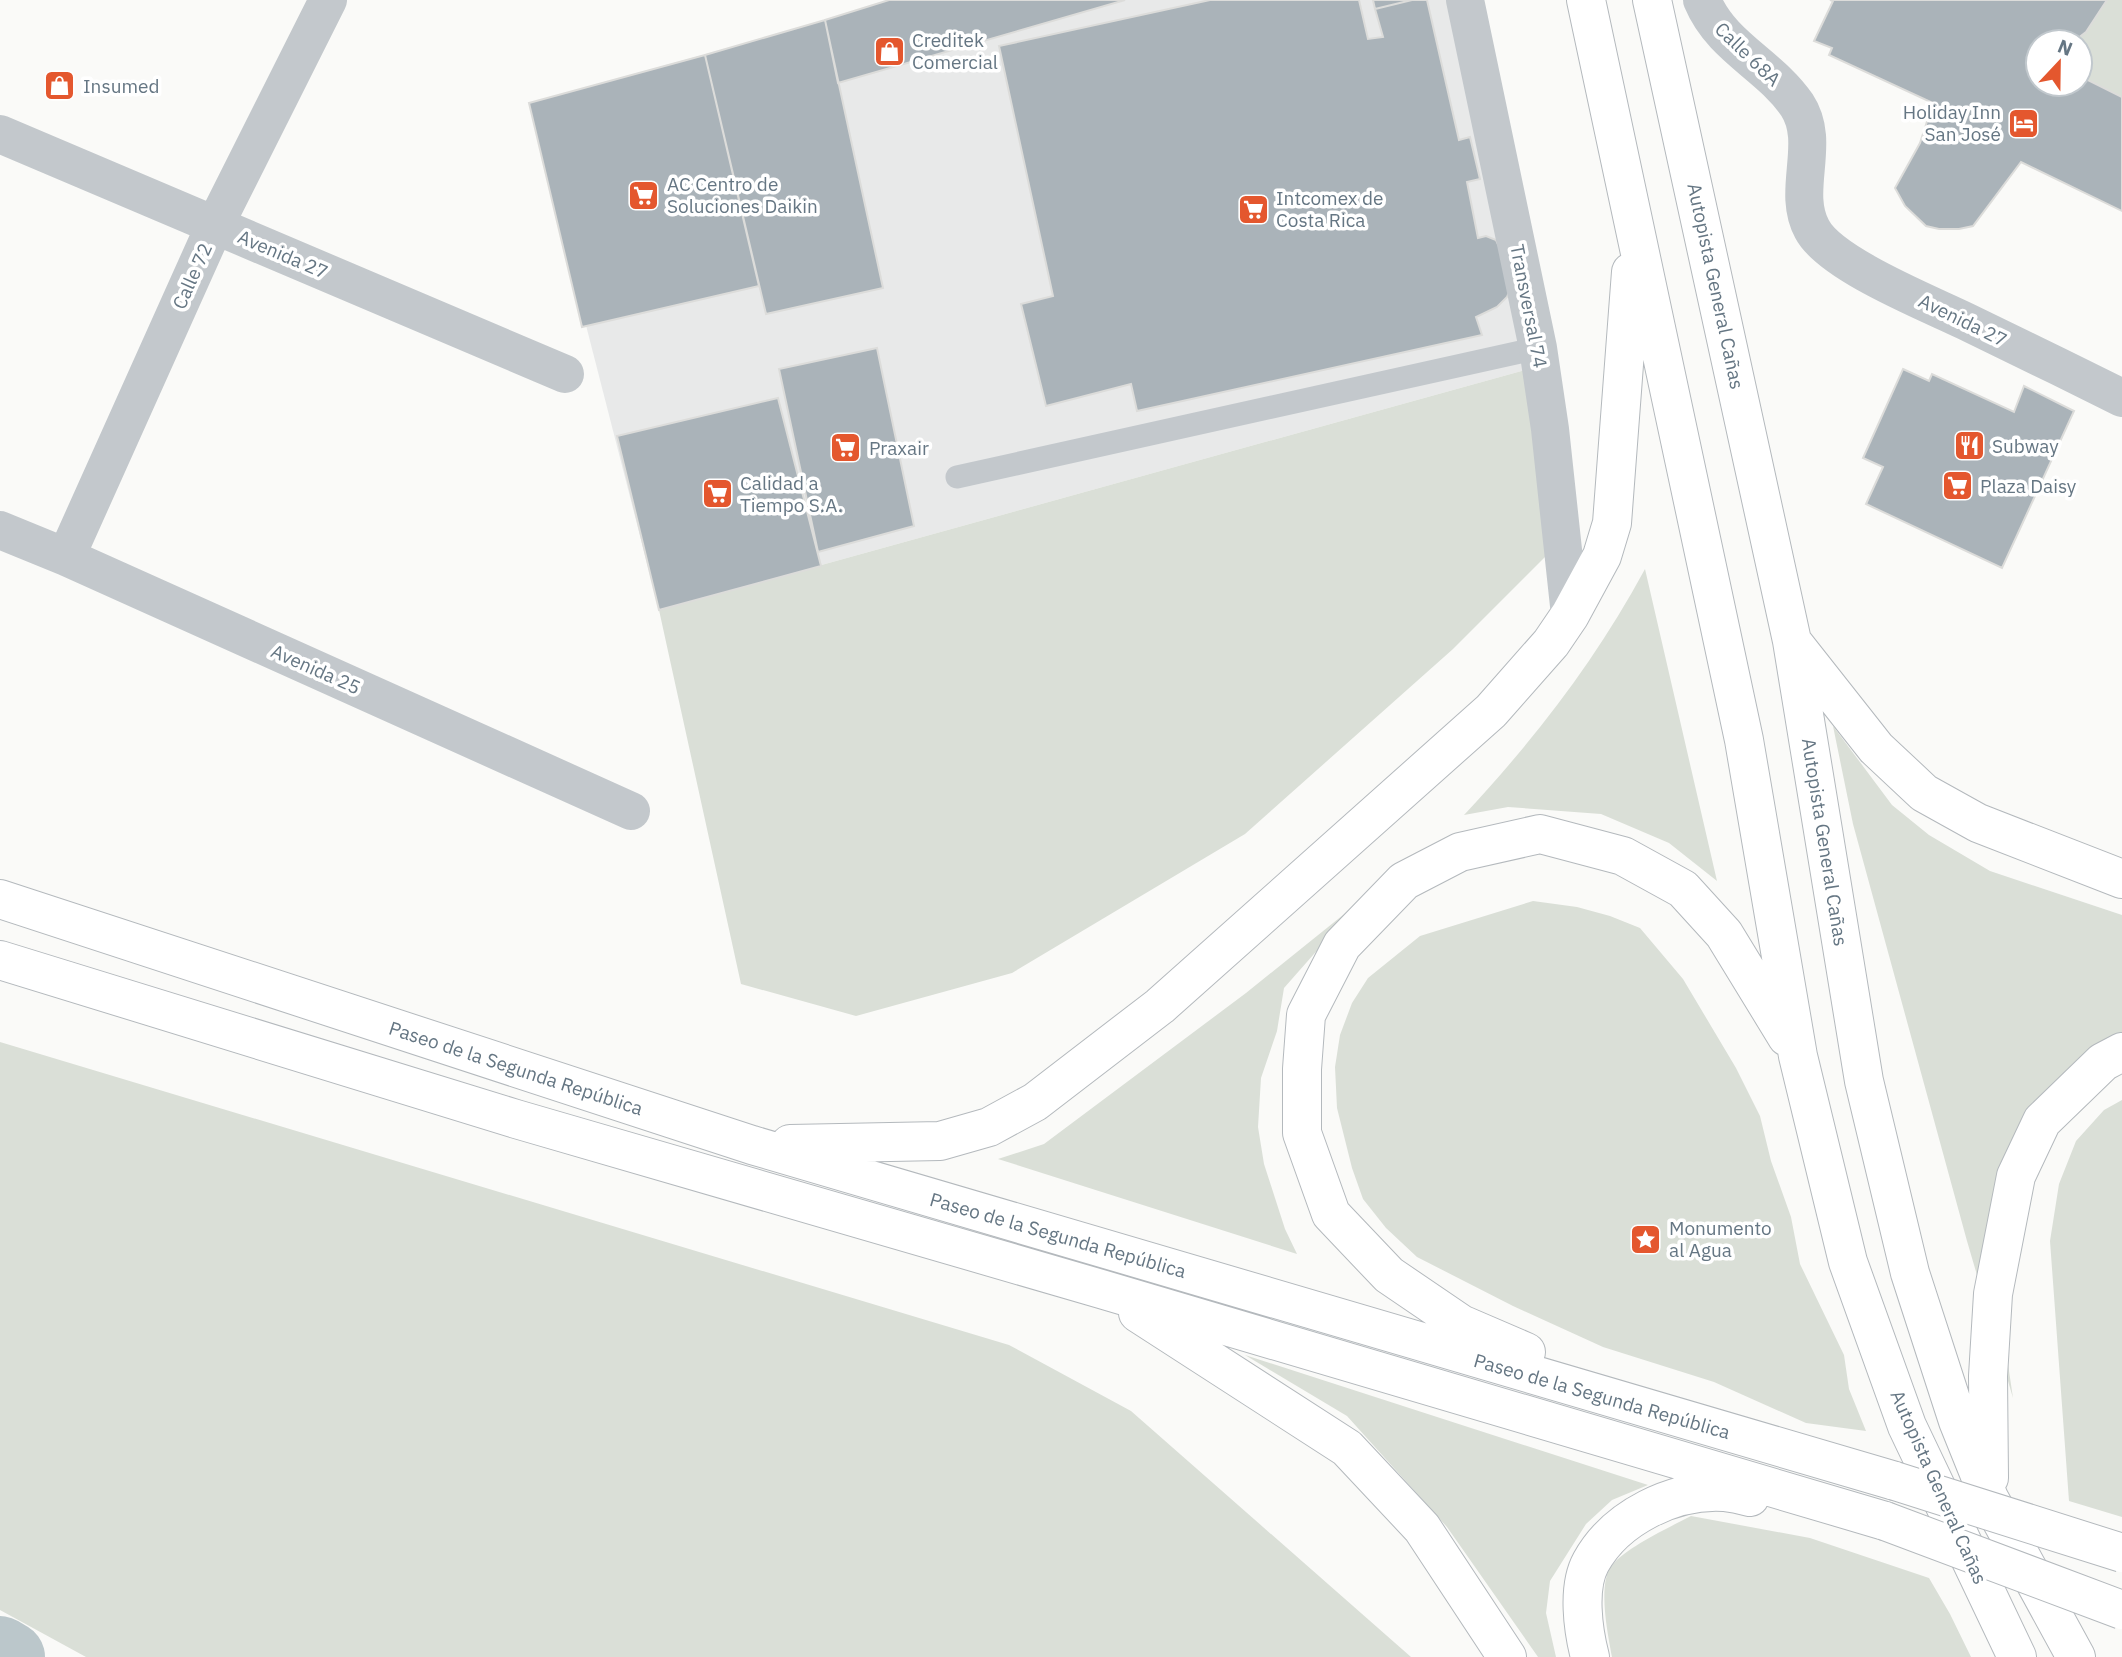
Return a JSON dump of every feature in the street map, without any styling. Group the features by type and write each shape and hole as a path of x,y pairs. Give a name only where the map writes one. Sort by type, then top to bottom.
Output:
{"highway":[{"name":"Autopista General Cañas","path":"1586,0 1744,740 1798,1056 1848,1262 1908,1426 2017,1657"},
{"name":"Autopista General Cañas","path":"1652,0 1792,641 1864,1081 1910,1273 1958,1421 1989,1498 2076,1657"},
{"path":"752,1145 940,1141 989,1127 1035,1102 1160,1006 1481,720 1551,643 1570,615 1602,556 1612,523 1635,228"},
{"path":"1792,641 1876,748 1924,793 1978,823 2122,879"},
{"path":"1705,1427 1461,1324 1389,1275 1331,1214 1302,1133 1302,1069 1306,1016 1342,945 1404,881 1460,852 1540,834 1623,856 1683,889 1724,934 1798,1056"},
{"name":"Paseo de la Segunda República","path":"0,899 752,1145 1895,1481 2122,1552"},
{"name":"Paseo de la Segunda República","path":"0,960 516,1119 1881,1520 2122,1610"},
{"path":"1989,1498 1988,1376 1993,1294 2016,1176 2042,1121 2103,1062 2122,1052"},
{"path":"1101,1289 1347,1448 1422,1528 1507,1657"},
{"path":"1590,1657 1585,1638 1583,1595 1590,1563 1608,1539 1628,1520 1671,1498 1722,1492 1881,1520"}],"street":[{"name":"Calle 72","path":"66,557 215,225 328,0"},
{"name":"Transversal 74","path":"1465,0 1538,348 1550,429 1570,615"},
{"name":"Calle 68A","path":"1702,0 1721,33 1777,81 1798,108 1808,134 1804,179 1805,207 1812,230"},
{"name":"Avenida 27","path":"0,134 565,374"},
{"name":"Avenida 27","path":"1812,230 1830,248 1877,277 2122,398"},
{"name":"Avenida 25","path":"0,530 66,557 631,811"}],"lane":[{"path":"957,477 1538,348"}],"shaded area":[{"path":"901,0 1449,0 1532,368 659,610 529,103"},
{"path":"2107,0 2122,0 2122,97 2094,83 2094,28 2084,28"},
{"path":"1532,368 1554,548 1453,649 1245,834 1012,973 856,1016 741,984 659,610"},
{"path":"1645,569 1717,881 1669,843 1601,814 1508,807 1464,815 1515,758 1585,667"},
{"path":"1833,726 1892,805 1929,835 1990,871 2122,915 2122,1037 2038,1130 2000,1310 2013,1398 1967,1241 1853,824"},
{"path":"1373,887 1284,988 1277,1031 1261,1078 1258,1127 1264,1164 1285,1229 1297,1254 998,1159 1044,1144 1246,993 1343,915"},
{"path":"1533,901 1577,907 1640,928 1683,979 1736,1068 1760,1116 1771,1161 1791,1217 1800,1264 1844,1355 1849,1389 1866,1431 1806,1423 1714,1382 1603,1347 1513,1306 1417,1257 1386,1228 1363,1199 1337,1108 1335,1067 1340,1035 1352,1003 1368,978 1420,936"},
{"path":"0,1042 1009,1345 1131,1411 1411,1657 86,1657 0,1610"},
{"path":"2122,1100 2122,1517 2069,1501 2050,1241 2059,1184 2076,1141 2104,1110"},
{"path":"1245,1355 1648,1485 1612,1500 1586,1524 1550,1581 1546,1613 1556,1657 1538,1657 1447,1527 1347,1416"},
{"path":"1691,1516 1810,1538 1929,1578 1971,1657 1612,1657 1604,1596 1612,1565 1638,1544"}],"building":[{"name":"Creditek Comercial","path":"889,0 1125,0 838,83 825,20"},
{"name":"Intcomex de Costa Rica","path":"1210,0 1359,0 1368,39 1383,37 1375,9 1412,0 1427,0 1459,140 1470,137 1480,179 1467,182 1478,238 1486,236 1496,240 1514,279 1507,297 1497,307 1476,317 1482,335 1137,411 1131,384 1046,406 1021,304 1053,296 999,46"},
{"path":"1373,0 1412,0 1375,9"},
{"name":"Holiday Inn San José","path":"1830,0 2107,0 2089,28 2024,28 2024,98 2094,98 2094,83 2122,97 2122,211 2021,162 1973,226 1939,229 1926,226 1905,206 1895,188 1920,143 1933,103 1829,55 1832,48 1814,41 1833,1"},
{"path":"825,20 883,288 766,314 705,55"},
{"name":"AC Centro de Soluciones Daikin","path":"705,55 759,286 582,327 529,103"},
{"name":"Praxair","path":"877,348 914,526 818,552 779,369"},
{"name":"Plaza Daisy","path":"1903,369 1929,381 1932,374 2014,412 2024,386 2074,411 2002,568 1866,504 1883,467 1863,458"},
{"name":"Calidad a Tiempo S.A.","path":"778,398 821,566 659,610 617,436"}],"waterway":[{"path":"0,1651 10,1657"}],"place":[{"name":"Creditek Comercial","path":"889,51"},
{"name":"Insumed","path":"60,86"},
{"name":"Holiday Inn San José","path":"2024,123"},
{"name":"AC Centro de Soluciones Daikin","path":"644,195"},
{"name":"Intcomex de Costa Rica","path":"1253,209"},
{"name":"Subway","path":"1969,446"},
{"name":"Praxair","path":"846,448"},
{"name":"Plaza Daisy","path":"1957,486"},
{"name":"Calidad a Tiempo S.A.","path":"717,494"},
{"name":"Monumento al Agua","path":"1646,1239"}]}
